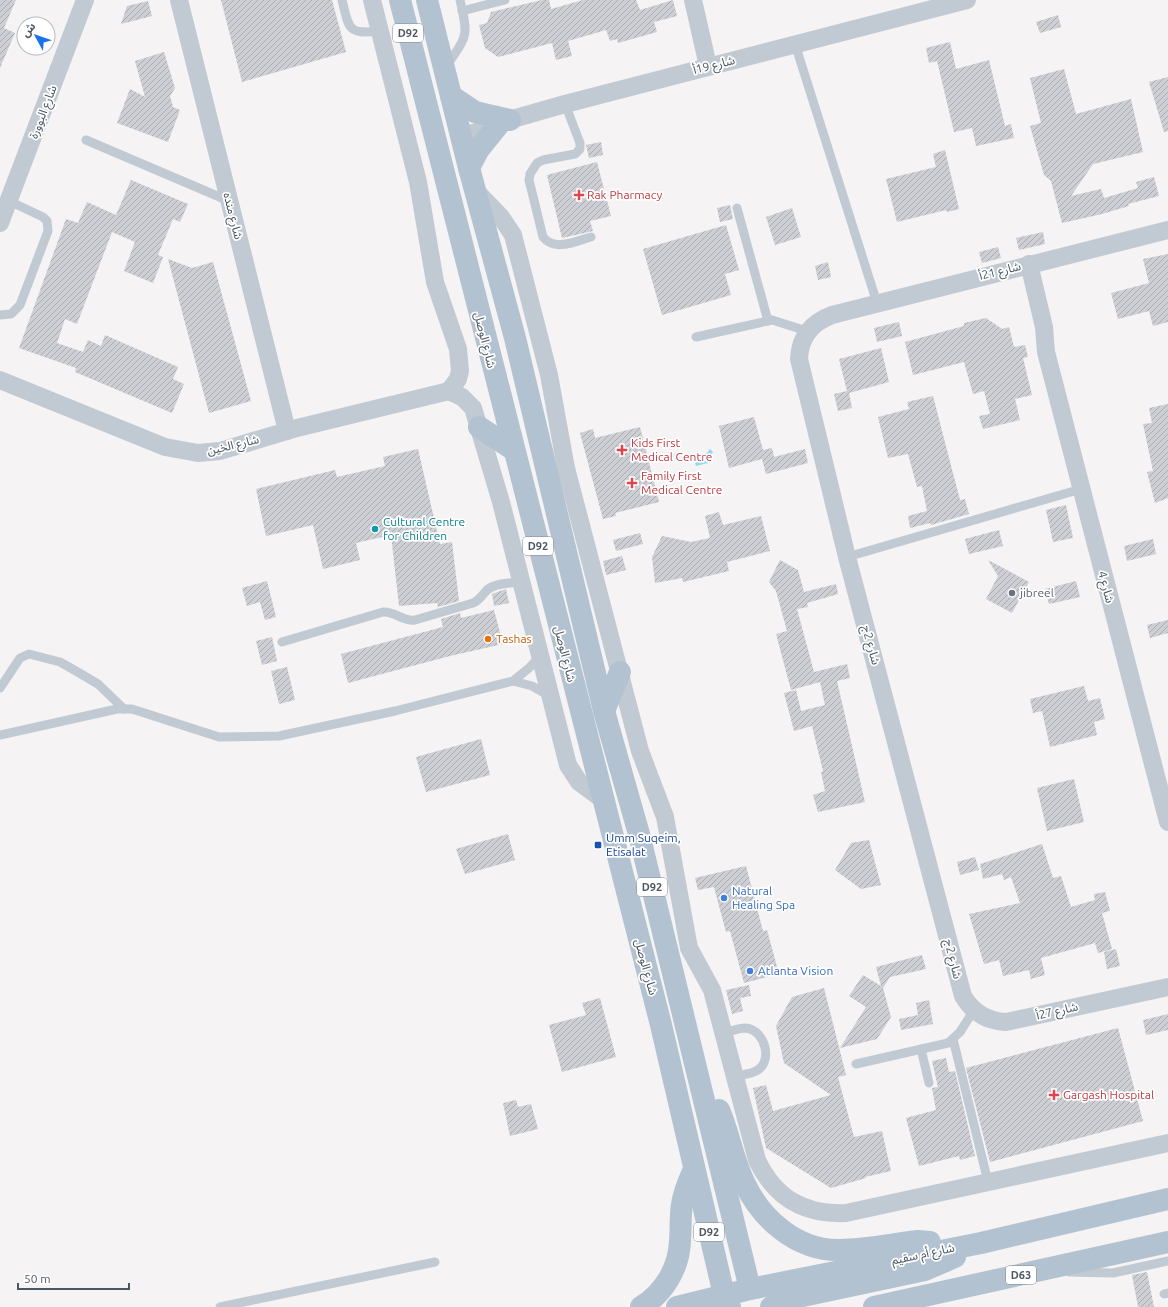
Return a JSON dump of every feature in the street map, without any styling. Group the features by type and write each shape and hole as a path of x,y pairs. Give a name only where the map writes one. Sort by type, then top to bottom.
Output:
{"main road":[{"name":"شارع الوصل","path":"400,0 602,799 661,1025 694,1169 721,1303"},
{"name":"شارع الوصل","path":"430,5 444,70 469,168 515,338 604,711 639,834 750,1289"},
{"path":"417,67 435,97 446,137 450,139 462,137"},
{"path":"451,96 475,112 505,122 485,140 469,168"},
{"path":"478,428 514,450"},
{"path":"604,711 620,672"},
{"path":"695,1066 722,1116 743,1180 751,1196 769,1219 787,1234 799,1241 826,1249 840,1250 925,1241 950,1248"},
{"path":"641,1307 660,1292 672,1274 676,1263 680,1240 682,1204 694,1169"},
{"name":"شارع أم سقيم","path":"676,1307 721,1303 750,1289 981,1243 1168,1199"},
{"name":"D63","path":"874,1307 1168,1242"},
{"path":"771,1307 779,1301 933,1268 981,1243"}],"street":[{"name":"شارع البوورة","path":"0,223 85,0"},
{"name":"شارع منده","path":"179,0 287,431"},
{"path":"372,0 418,182 434,282 458,349 460,371 458,379 449,391 456,393 473,408 501,502 520,582 541,655 568,765 573,775 590,791 602,799"},
{"path":"693,0 713,65"},
{"path":"700,0 713,65"},
{"name":"شارع 19أ","path":"462,137 565,104 968,0"},
{"path":"475,190 506,223 512,235 549,375 566,468 642,758 665,817 689,948 712,990 753,1147 763,1172 781,1193 804,1208 831,1214 846,1213 1064,1167 1168,1143"},
{"name":"شارع 21أ","path":"807,332 814,324 832,315 1168,230"},
{"name":"شارع 4","path":"1022,266 1044,327 1046,352 1168,822"},
{"name":"شارع 2ج","path":"807,332 800,349 800,369 847,557 915,809 960,988"},
{"name":"شارع الخين","path":"0,380 165,447 187,452 220,451 287,431 449,391"},
{"name":"شارع 27أ","path":"960,988 968,1004 981,1015 997,1021 1014,1021 1168,987"}],"lane":[{"path":"342,0 349,26 353,30 364,33 379,31"},
{"path":"444,70 465,38 466,26 460,0"},
{"path":"462,11 505,0"},
{"path":"795,44 877,303"},
{"path":"565,104 580,143 580,149 575,154 543,160 533,169 529,180 543,237 547,241 551,244 560,245 591,237"},
{"path":"86,140 229,201"},
{"path":"0,315 11,314 20,305 48,231 47,221 43,217 9,201"},
{"path":"737,208 768,321"},
{"path":"696,337 768,321 778,321 807,332"},
{"path":"847,557 1081,489"},
{"path":"282,642 383,612 395,614 406,620 415,620 473,604 480,600 488,590 494,586 520,582"},
{"path":"0,688 20,658 29,654 60,662 69,667 98,684 124,709"},
{"path":"0,735 124,709 138,711 219,737 279,736 395,711 513,681 529,668 541,655"},
{"path":"513,681 532,686 550,696"},
{"path":"856,1064 948,1043 960,1032 974,1010"},
{"path":"723,1033 745,1028 751,1030 761,1037 766,1049 764,1061 757,1071 735,1077"},
{"path":"953,1040 988,1182"},
{"path":"921,1049 929,1082"},
{"path":"1050,1268 1071,1272 1113,1273 1168,1261"},
{"path":"220,1307 436,1262"}],"water":[{"path":"710,449 713,452 711,455 712,462 696,466 693,457 707,453"}],"building":[{"path":"0,0 16,0 4,28 15,33 0,68"},
{"path":"221,0 332,0 346,52 242,82"},
{"path":"542,0 549,0 551,9 583,0 636,0 640,10 673,0 677,16 654,22 657,32 618,43 617,39 610,41 606,30 568,41 572,56 556,60 552,43 498,57 485,48 479,25 487,23 491,12"},
{"path":"148,1 152,16 121,24 127,6"},
{"path":"1058,15 1061,27 1040,33 1036,22"},
{"path":"950,42 956,69 989,60 1005,126 1011,124 1014,138 976,146 972,128 954,132 937,61 929,63 926,48"},
{"path":"164,52 175,88 170,96 173,107 180,110 168,142 117,123 130,89 145,97 135,61"},
{"path":"1064,69 1076,114 1131,99 1143,152 1093,164 1071,196 1101,189 1104,198 1138,188 1136,182 1154,177 1159,196 1128,204 1129,206 1102,214 1062,223 1051,181 1044,175 1030,126 1041,123 1030,78"},
{"path":"1168,77 1168,131 1164,132 1149,82"},
{"path":"601,142 603,155 589,158 586,145"},
{"path":"945,150 959,209 947,212 946,210 897,222 886,179 936,167 933,154"},
{"name":"Rak Pharmacy","path":"597,162 611,216 590,221 593,231 562,238 547,175"},
{"path":"131,180 188,204 180,222 173,219 158,255 163,257 153,283 124,271 135,242 112,232 77,324 65,319 57,343 83,352 88,340 101,346 105,335 178,367 173,379 184,384 172,413 75,372 76,368 19,348 66,219 78,223 87,202 116,215"},
{"path":"730,205 733,219 720,222 717,208"},
{"path":"792,208 801,237 775,245 766,217"},
{"path":"726,225 739,270 725,274 731,295 662,315 643,249"},
{"path":"1043,232 1045,244 1019,250 1016,238"},
{"path":"998,247 1001,258 982,263 979,252"},
{"path":"1168,254 1168,322 1153,326 1149,311 1118,319 1111,293 1149,283 1143,259"},
{"path":"168,259 192,268 213,262 251,401 209,413"},
{"path":"828,262 831,277 818,280 815,266"},
{"path":"986,318 1002,329 1009,327 1014,347 1025,345 1028,357 1023,358 1032,395 1015,399 1020,420 983,429 979,416 990,414 984,391 973,394 964,362 913,375 905,342 964,326 964,323"},
{"path":"899,322 902,336 877,342 874,328"},
{"path":"881,348 889,382 849,393 852,408 838,411 834,394 847,391 839,359"},
{"path":"933,396 960,500 965,499 969,514 931,525 930,523 910,528 908,516 927,511 922,486 917,487 908,454 888,458 878,417 909,409 907,402"},
{"path":"1168,404 1168,498 1155,503 1147,472 1153,471 1143,424 1152,423 1149,408"},
{"path":"754,417 763,450 772,448 774,457 805,449 808,463 766,474 762,459 729,468 719,426"},
{"path":"640,427 659,502 615,513 616,516 603,519 580,433 593,429 595,438"},
{"name":"Cultural Centre for Children","path":"418,449 440,544 452,542 459,601 438,607 437,603 399,606 391,535 356,543 360,560 323,569 313,525 266,536 256,489 335,470 337,477 385,466 383,457"},
{"path":"1066,505 1073,538 1053,542 1046,510"},
{"path":"719,512 723,525 761,516 770,551 727,562 729,571 683,582 682,578 655,583 652,557 662,536 691,542 710,538 705,516"},
{"path":"999,530 1003,546 969,554 965,539"},
{"path":"640,533 643,544 616,551 613,540"},
{"path":"1153,539 1156,554 1127,561 1124,546"},
{"path":"622,556 626,570 606,575 603,561"},
{"path":"780,560 798,570 804,592 836,584 838,594 807,603 808,607 797,609 814,672 847,664 850,678 837,681 865,802 818,812 813,795 825,791 821,772 823,771 812,726 794,731 784,693 796,690 801,711 825,705 820,682 791,690 776,634 787,631 776,591 769,582"},
{"name":"jibreel","path":"988,560 1029,582 1012,613 986,599 998,576"},
{"path":"267,581 276,617 265,620 260,602 247,606 242,588"},
{"path":"1076,581 1080,597 1049,604 1045,589"},
{"path":"506,589 509,603 494,606 492,594"},
{"path":"494,610 503,644 450,656 348,683 341,654 443,627 441,619 460,613 461,618"},
{"path":"1168,620 1168,633 1150,638 1147,625"},
{"path":"272,637 277,661 262,665 256,641"},
{"path":"287,667 295,700 279,704 271,671"},
{"path":"1084,686 1088,701 1100,698 1105,719 1094,722 1097,735 1050,747 1042,711 1033,713 1030,699"},
{"path":"481,739 490,775 426,792 416,757"},
{"path":"1074,779 1084,822 1047,831 1037,788"},
{"path":"508,834 515,860 465,874 456,849"},
{"path":"869,840 881,885 861,889 835,870 851,843"},
{"path":"1042,844 1053,878 1061,876 1071,907 1095,900 1094,894 1105,892 1110,911 1102,913 1112,949 1098,953 1095,943 1041,958 1045,975 1031,979 1029,970 1003,976 999,960 984,964 969,914 1020,903 1011,877 1004,880 1002,874 983,879 980,864"},
{"path":"975,857 979,870 960,875 957,862"},
{"path":"746,866 763,931 767,930 779,974 744,983 730,931 726,932 714,887 698,890 695,878"},
{"path":"1116,949 1120,966 1107,969 1104,952"},
{"path":"922,955 926,969 890,977 883,988 891,1017 877,1039 840,1048 866,1007 849,996 863,975 881,986 876,967"},
{"path":"749,985 751,996 740,998 743,1011 732,1014 726,990"},
{"path":"824,988 846,1075 838,1077 854,1137 882,1131 891,1171 865,1177 866,1178 831,1188 766,1148 753,1088 766,1085 773,1111 831,1095 784,1063 776,1026 792,997"},
{"path":"600,998 616,1057 562,1072 549,1025 586,1015 582,1003"},
{"path":"929,1000 933,1024 901,1030 899,1019 918,1015 916,1003"},
{"path":"1168,1014 1168,1030 1146,1035 1143,1020"},
{"name":"Gargash Hospital","path":"1118,1028 1143,1121 990,1162 966,1068"},
{"path":"946,1058 949,1072 955,1071 975,1156 960,1160 959,1156 919,1166 906,1118 936,1110 932,1088 938,1087 932,1061"},
{"path":"516,1100 518,1107 531,1104 538,1129 510,1136 503,1103"},
{"path":"1147,1272 1154,1307 1138,1307 1132,1275"}],"place":[{"name":"Rak Pharmacy","path":"579,195"},
{"name":"Kids First Medical Centre","path":"622,450"},
{"name":"Family First Medical Centre","path":"632,483"},
{"name":"Cultural Centre for Children","path":"375,529"},
{"name":"jibreel","path":"1012,593"},
{"name":"Tashas","path":"488,639"},
{"name":"Umm Suqeim, Etisalat","path":"598,845"},
{"name":"Natural Healing Spa","path":"724,898"},
{"name":"Atlanta Vision","path":"750,971"},
{"name":"Gargash Hospital","path":"1054,1095"}]}
